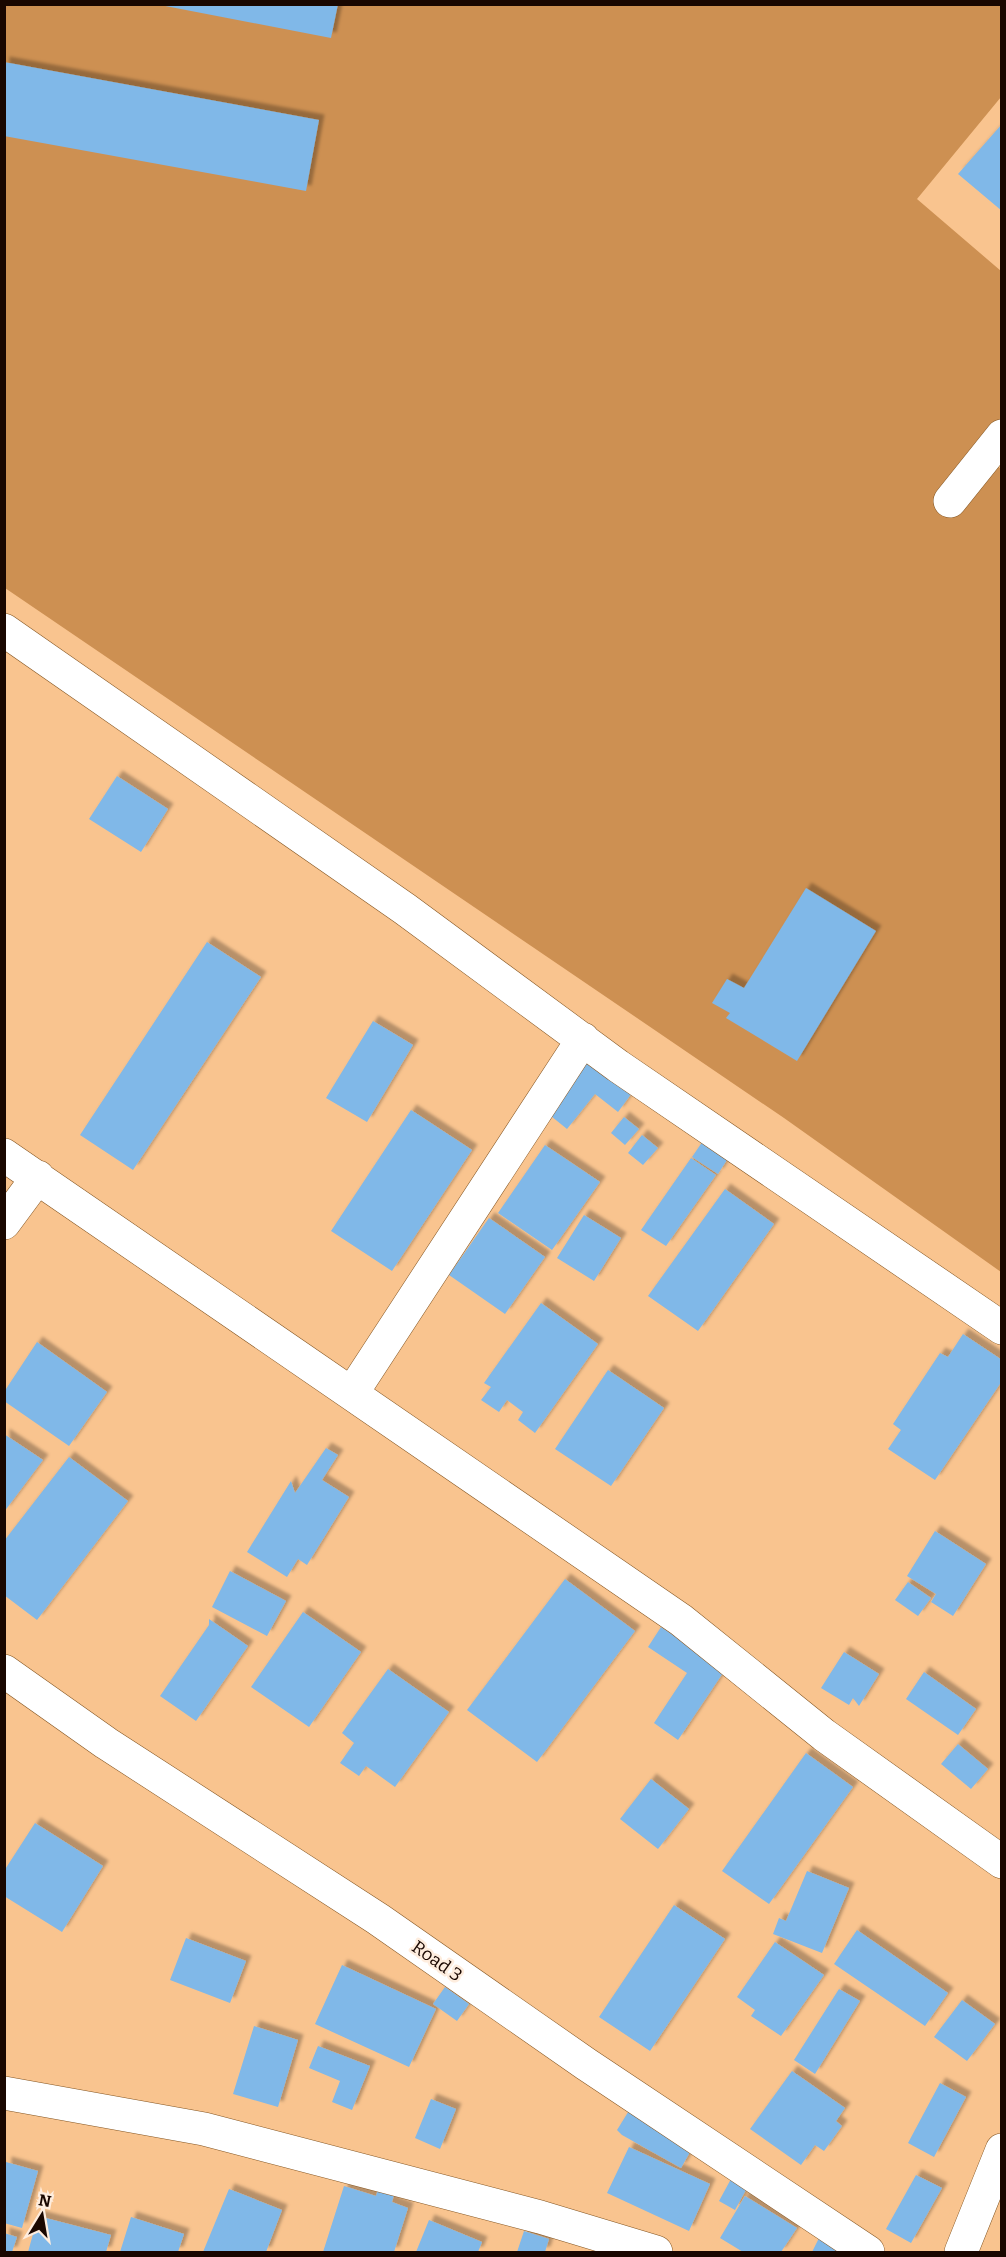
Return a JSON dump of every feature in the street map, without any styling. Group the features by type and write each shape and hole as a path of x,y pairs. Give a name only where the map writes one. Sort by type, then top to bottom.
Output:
{"street":[{"path":"950,501 1002,436"},
{"path":"4,630 405,909 583,1040 1002,1328"},
{"path":"352,1393 583,1040"},
{"path":"4,1155 681,1620 824,1735 1002,1862"},
{"path":"4,1223 38,1177"},
{"name":"Road 3","path":"4,1671 106,1743 378,1919 586,2064 868,2253"},
{"path":"4,2093 204,2129 540,2217 656,2253"},
{"path":"961,2253 1002,2150"}],"shaded area":[{"path":"4,5 1001,5 1001,97 917,199 1001,271 1001,439 989,458 1002,470 1001,1272 784,1118 5,588"}],"building":[{"path":"155,4 338,4 331,38"},
{"path":"4,62 319,120 306,191 4,136"},
{"path":"1002,124 1002,211 958,174"},
{"path":"117,776 168,809 141,852 89,819"},
{"path":"806,888 876,931 797,1061 726,1018 730,1013 712,1003 727,979 744,988"},
{"path":"207,942 261,977 133,1170 80,1135"},
{"path":"373,1021 413,1045 367,1122 326,1098"},
{"path":"589,1059 632,1093 618,1112 595,1094 567,1129 546,1112"},
{"path":"411,1110 472,1150 392,1271 331,1231"},
{"path":"624,1117 639,1129 625,1145 611,1133"},
{"path":"642,1135 658,1148 643,1165 628,1153"},
{"path":"707,1135 732,1152 718,1174 692,1157"},
{"path":"545,1145 600,1182 552,1250 498,1213"},
{"path":"691,1158 716,1175 666,1246 641,1230"},
{"path":"725,1189 774,1224 698,1331 648,1296"},
{"path":"584,1215 621,1238 594,1281 557,1258"},
{"path":"489,1218 545,1257 505,1314 449,1275"},
{"path":"541,1303 598,1344 535,1433 518,1420 523,1412 507,1400 499,1412 481,1400 491,1387 484,1383"},
{"path":"963,1334 1002,1360 1002,1381 935,1480 888,1449 901,1430 893,1424 940,1353 948,1357"},
{"path":"37,1342 107,1392 69,1446 4,1401 4,1392"},
{"path":"608,1370 664,1408 611,1486 555,1449"},
{"path":"4,1434 43,1460 4,1512"},
{"path":"326,1448 338,1455 322,1480 349,1497 307,1565 298,1559 287,1577 247,1552 291,1481 295,1493"},
{"path":"69,1457 128,1501 37,1620 4,1595 4,1541"},
{"path":"935,1531 986,1564 953,1616 931,1602 936,1594 907,1576"},
{"path":"230,1571 286,1601 267,1636 212,1607"},
{"path":"565,1579 635,1631 537,1762 467,1710"},
{"path":"908,1582 931,1598 918,1616 895,1600"},
{"path":"303,1612 361,1652 309,1727 251,1687"},
{"path":"209,1619 248,1646 196,1721 160,1696 209,1625"},
{"path":"661,1627 725,1670 678,1740 654,1723 687,1673 648,1647"},
{"path":"844,1652 879,1674 859,1706 853,1698 849,1705 821,1688"},
{"path":"388,1669 449,1712 395,1787 366,1766 359,1776 340,1763 354,1743 342,1733"},
{"path":"924,1672 976,1709 958,1735 906,1699"},
{"path":"958,1744 988,1769 971,1789 941,1764"},
{"path":"806,1753 853,1787 769,1904 722,1871"},
{"path":"651,1779 689,1809 658,1849 620,1819"},
{"path":"35,1823 103,1866 62,1932 4,1896 4,1871"},
{"path":"807,1871 849,1888 822,1953 773,1934 779,1918 786,1921"},
{"path":"674,1905 725,1939 650,2051 599,2017"},
{"path":"857,1930 948,1993 925,2026 834,1964"},
{"path":"186,1938 246,1961 230,2003 170,1980"},
{"path":"775,1942 824,1975 781,2036 751,2016 755,2010 737,1997"},
{"path":"342,1965 436,2009 409,2067 315,2024"},
{"path":"445,1987 469,2004 457,2021 433,2004"},
{"path":"839,1989 860,2001 815,2074 794,2060"},
{"path":"962,2000 995,2024 967,2061 934,2037"},
{"path":"254,2026 298,2040 278,2107 233,2094"},
{"path":"318,2046 370,2066 352,2110 332,2102 340,2081 309,2068"},
{"path":"792,2071 845,2108 836,2121 842,2126 824,2151 815,2145 801,2165 750,2129"},
{"path":"940,2083 966,2097 934,2157 908,2143"},
{"path":"431,2099 456,2109 440,2149 415,2138"},
{"path":"630,2109 694,2145 681,2168 617,2130"},
{"path":"629,2147 710,2184 689,2231 607,2193"},
{"path":"6,2162 38,2171 22,2228 4,2223"},
{"path":"916,2175 942,2188 911,2243 886,2229"},
{"path":"731,2179 747,2188 735,2210 719,2201"},
{"path":"380,2183 396,2188 392,2202 408,2208 394,2252 323,2252 344,2186 376,2196"},
{"path":"229,2189 282,2210 266,2252 203,2252"},
{"path":"745,2196 797,2228 781,2252 743,2252 720,2238"},
{"path":"38,2216 111,2235 106,2252 28,2252"},
{"path":"131,2217 184,2234 178,2252 120,2252"},
{"path":"429,2220 482,2242 478,2252 416,2252"},
{"path":"524,2231 549,2239 545,2252 517,2252"},
{"path":"4,2233 17,2237 12,2252 4,2252"},
{"path":"819,2238 852,2252 812,2252"}]}
